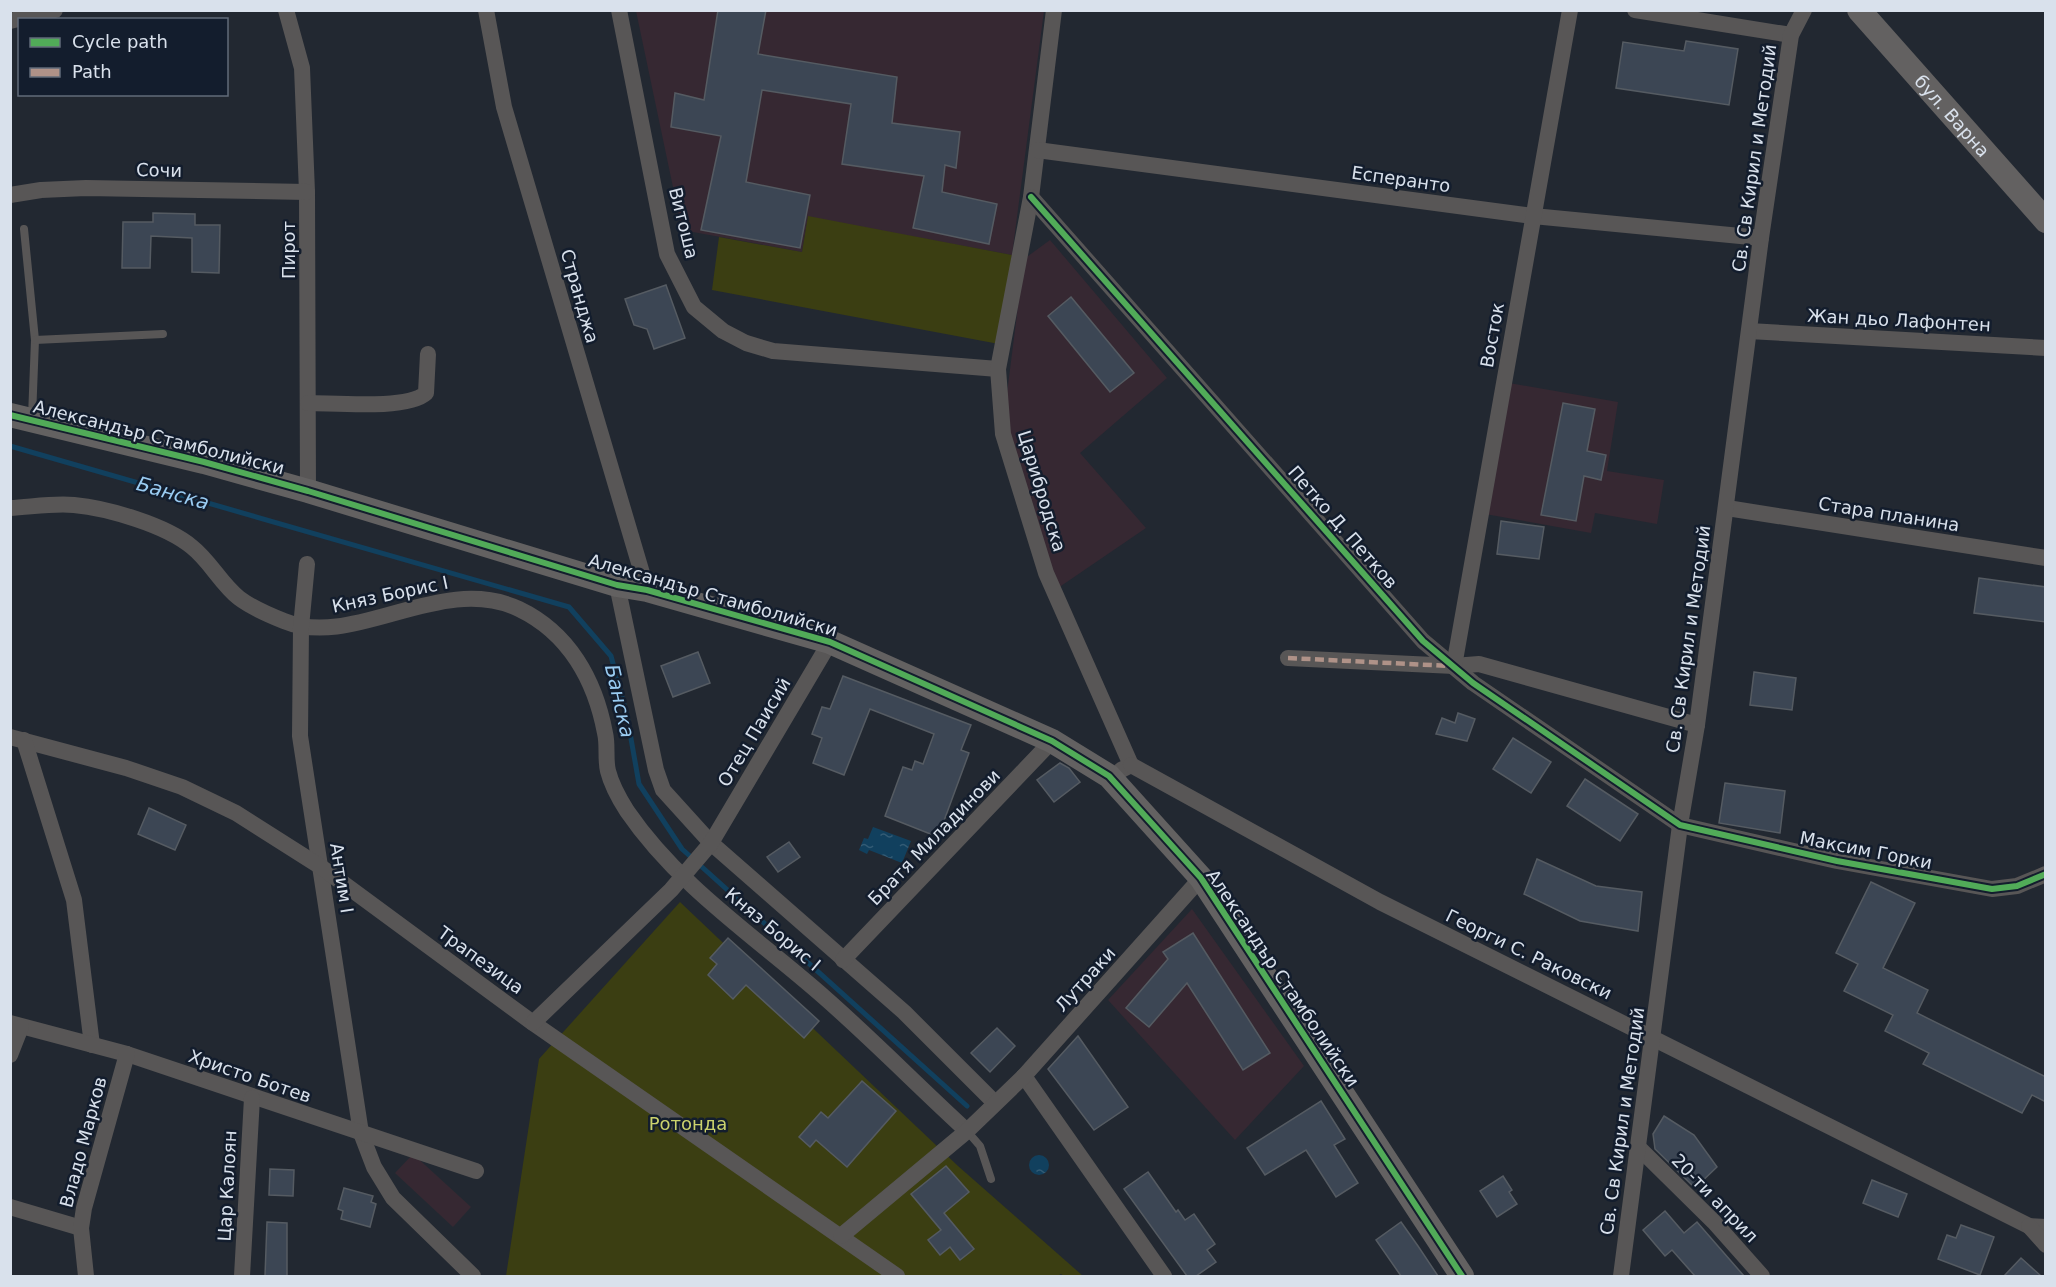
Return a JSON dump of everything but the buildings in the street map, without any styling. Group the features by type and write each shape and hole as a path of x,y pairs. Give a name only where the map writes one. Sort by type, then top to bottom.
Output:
{"street":[{"name":"Пирот","path":"286,10 302,68 307,192 308,491"},
{"name":"Странджа","path":"486,10 504,107 647,590"},
{"name":"Витоша","path":"619,10 667,254 694,307 723,331 746,343 773,351 998,369"},
{"name":"Царибродска","path":"1054,10 1031,197 998,369 1003,434 1046,573 1131,765"},
{"name":"Восток","path":"1454,666 1570,10"},
{"path":"1635,10 1791,35"},
{"name":"Св. Св Кирил и Методий","path":"1621,1276 1680,825 1697,725 1761,238 1791,35 1804,10"},
{"name":"бул. Варна","path":"1859,10 2046,221"},
{"path":"22,18 45,12"},
{"name":"Есперанто","path":"1036,150 1533,216 1761,238"},
{"name":"Сочи","path":"10,195 41,190 86,189 307,192"},
{"name":"Петко Д. Петков","path":"1031,197 1423,641 1473,683 1680,825"},
{"name":"Жан дьо Лафонтен","path":"1749,331 2046,348"},
{"path":"308,403 405,402 421,398 426,393 428,354"},
{"name":"Александър Стамболийски","path":"21,418 204,462 308,491 617,585 647,590 831,642 1052,741 1109,776 1200,878 1462,1276"},
{"name":"Княз Борис I","path":"10,508 74,505 144,522 190,545 238,598 263,612 301,627 341,625 445,599 479,600 516,607 554,629 579,662 598,700 606,737 608,771 625,808 683,875 825,998 967,1131"},
{"name":"Стара планина","path":"1726,508 2046,558"},
{"name":"Антим I","path":"307,564 301,627 300,736 361,1133 374,1167 393,1198 473,1276"},
{"name":"Княз Борис I","path":"617,585 656,770 663,790 706,848 904,1012 994,1103"},
{"name":"Отец Паисий","path":"683,875 706,848 831,642"},
{"path":"1288,658 1454,666 1479,664 1697,725"},
{"path":"17,739 74,900 92,1044"},
{"name":"Трапезица","path":"17,739 126,768 182,787 236,813 321,867 532,1023 897,1276"},
{"name":"Братя Миладинови","path":"843,960 1052,741"},
{"path":"1109,776 1131,765"},
{"name":"Георги С. Раковски","path":"1131,765 1380,902 2037,1226"},
{"name":"Максим Горки","path":"1680,825 1837,861 1992,890 2017,886 2046,874"},
{"path":"532,1023 683,875"},
{"name":"Лутраки","path":"841,1236 967,1131 1024,1076 1200,878"},
{"path":"10,1055 16,1025"},
{"name":"Христо Ботев","path":"16,1025 127,1054 252,1098 476,1171"},
{"name":"Владо Марков","path":"86,1276 81,1228 89,1185 127,1054"},
{"path":"1024,1076 1164,1276"},
{"name":"Цар Калоян","path":"242,1276 252,1098"},
{"name":"20-ти април","path":"1639,1148 1714,1222 1762,1276"},
{"path":"10,1207 81,1228"},
{"path":"2037,1226 2046,1245"}],"lane":[{"path":"21,418 35,340 24,229"},
{"path":"35,340 163,334"},
{"name":"Княз Борис I","path":"967,1131 980,1146 991,1179"}],"shaded area":[{"path":"636,11 1044,11 1012,255 808,217 802,252 682,230"},
{"path":"1050,240 1167,378 1080,453 1146,528 1058,588 1008,446 1007,393 1024,259"},
{"path":"1509,383 1618,402 1607,471 1664,480 1657,524 1595,513 1591,533 1485,514"},
{"path":"1192,909 1304,1066 1235,1140 1108,1000"},
{"path":"413,1154 471,1207 453,1227 395,1173"}],"green space":[{"path":"808,216 1012,255 999,344 712,290 719,237 802,252"},
{"name":"Ротонда","path":"680,902 958,1166 1083,1276 1061,1274 1057,1276 506,1276 539,1059","holes":["946,1166 968,1193 934,1221 911,1194","951,1222 973,1249 960,1260 950,1247 928,1240"]}],"water":[{"path":"873,827 911,841 902,863 869,850 867,854 859,850 864,838 868,839"},
{"path":"1035,1155 1043,1155 1049,1161 1049,1169 1043,1175 1035,1175 1029,1169 1029,1161"}],"waterway":[{"name":"Банска","path":"10,446 569,607 611,656 627,716 639,784 682,849 967,1106"}],"marked path":[{"path":"1288,658 1450,666"}],"cycle path":[{"path":"1031,197 1423,641 1473,683 1680,825 1837,861 1992,889 2017,886 2046,874"},
{"path":"10,415 204,462 308,491 617,585 647,590 830,642 1052,741 1109,776 1201,878 1462,1276"}]}
